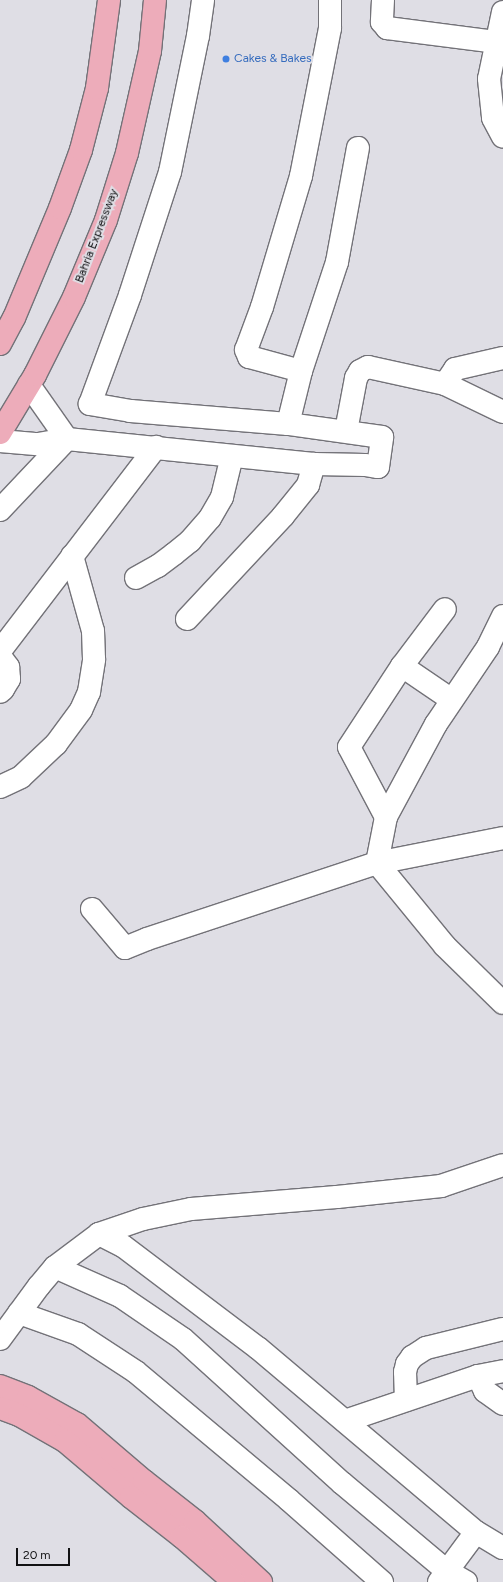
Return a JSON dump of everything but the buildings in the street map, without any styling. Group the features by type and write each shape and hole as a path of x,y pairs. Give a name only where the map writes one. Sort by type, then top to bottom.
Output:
{"main road":[{"path":"0,344 14,318 60,208 80,150 97,88 109,0"},
{"name":"Bahria Expressway","path":"0,433 29,385 74,297 106,220 127,153 149,58 155,0"},
{"path":"0,1386 28,1397 77,1424 144,1481 195,1521 261,1582"},
{"path":"0,1408 18,1415 65,1441 131,1497 182,1536 234,1582"}],"street":[{"path":"0,441 38,444 67,439 314,464 366,465 378,467 382,437 288,424 131,411 90,404 130,295 170,172 198,36 203,0"},
{"path":"301,371 249,357 246,350 262,307 300,176 330,28 330,0"},
{"path":"383,0 382,22 387,28 497,42"},
{"path":"503,12 489,79 493,118 503,137"},
{"path":"288,424 301,371 337,262 358,148"},
{"path":"445,384 454,369 503,358"},
{"path":"346,431 356,378 360,371 368,367 445,384 503,412"},
{"path":"29,385 67,439"},
{"path":"126,444 131,411"},
{"path":"0,510 67,439"},
{"path":"0,651 156,447"},
{"path":"136,578 174,554 190,541 210,518 222,497 232,456"},
{"path":"188,619 283,516 308,485 314,464"},
{"path":"0,787 21,776 56,744 81,710 89,692 94,659 93,631 72,556"},
{"path":"386,817 349,747 402,666 445,609"},
{"path":"377,863 386,817 436,724 488,647 503,616"},
{"path":"0,656 8,667 9,679 0,692"},
{"path":"402,666 452,700"},
{"path":"92,909 125,948 147,939 377,863 500,843"},
{"path":"377,863 445,946 503,1003"},
{"path":"0,1340 55,1267 99,1234 143,1219 191,1209 337,1197 441,1186 503,1165"},
{"path":"99,1234 123,1246 258,1348 476,1532 503,1548"},
{"path":"55,1267 120,1296 183,1339 443,1576 466,1582"},
{"path":"19,1313 78,1334 136,1372 289,1500 382,1582"},
{"path":"406,1400 405,1372 407,1364 412,1357 426,1348 503,1329"},
{"path":"345,1421 478,1376 503,1371"},
{"path":"478,1376 484,1391 503,1404"},
{"path":"443,1576 476,1532"}],"place":[{"name":"Cakes & Bakes","path":"226,59"}]}
